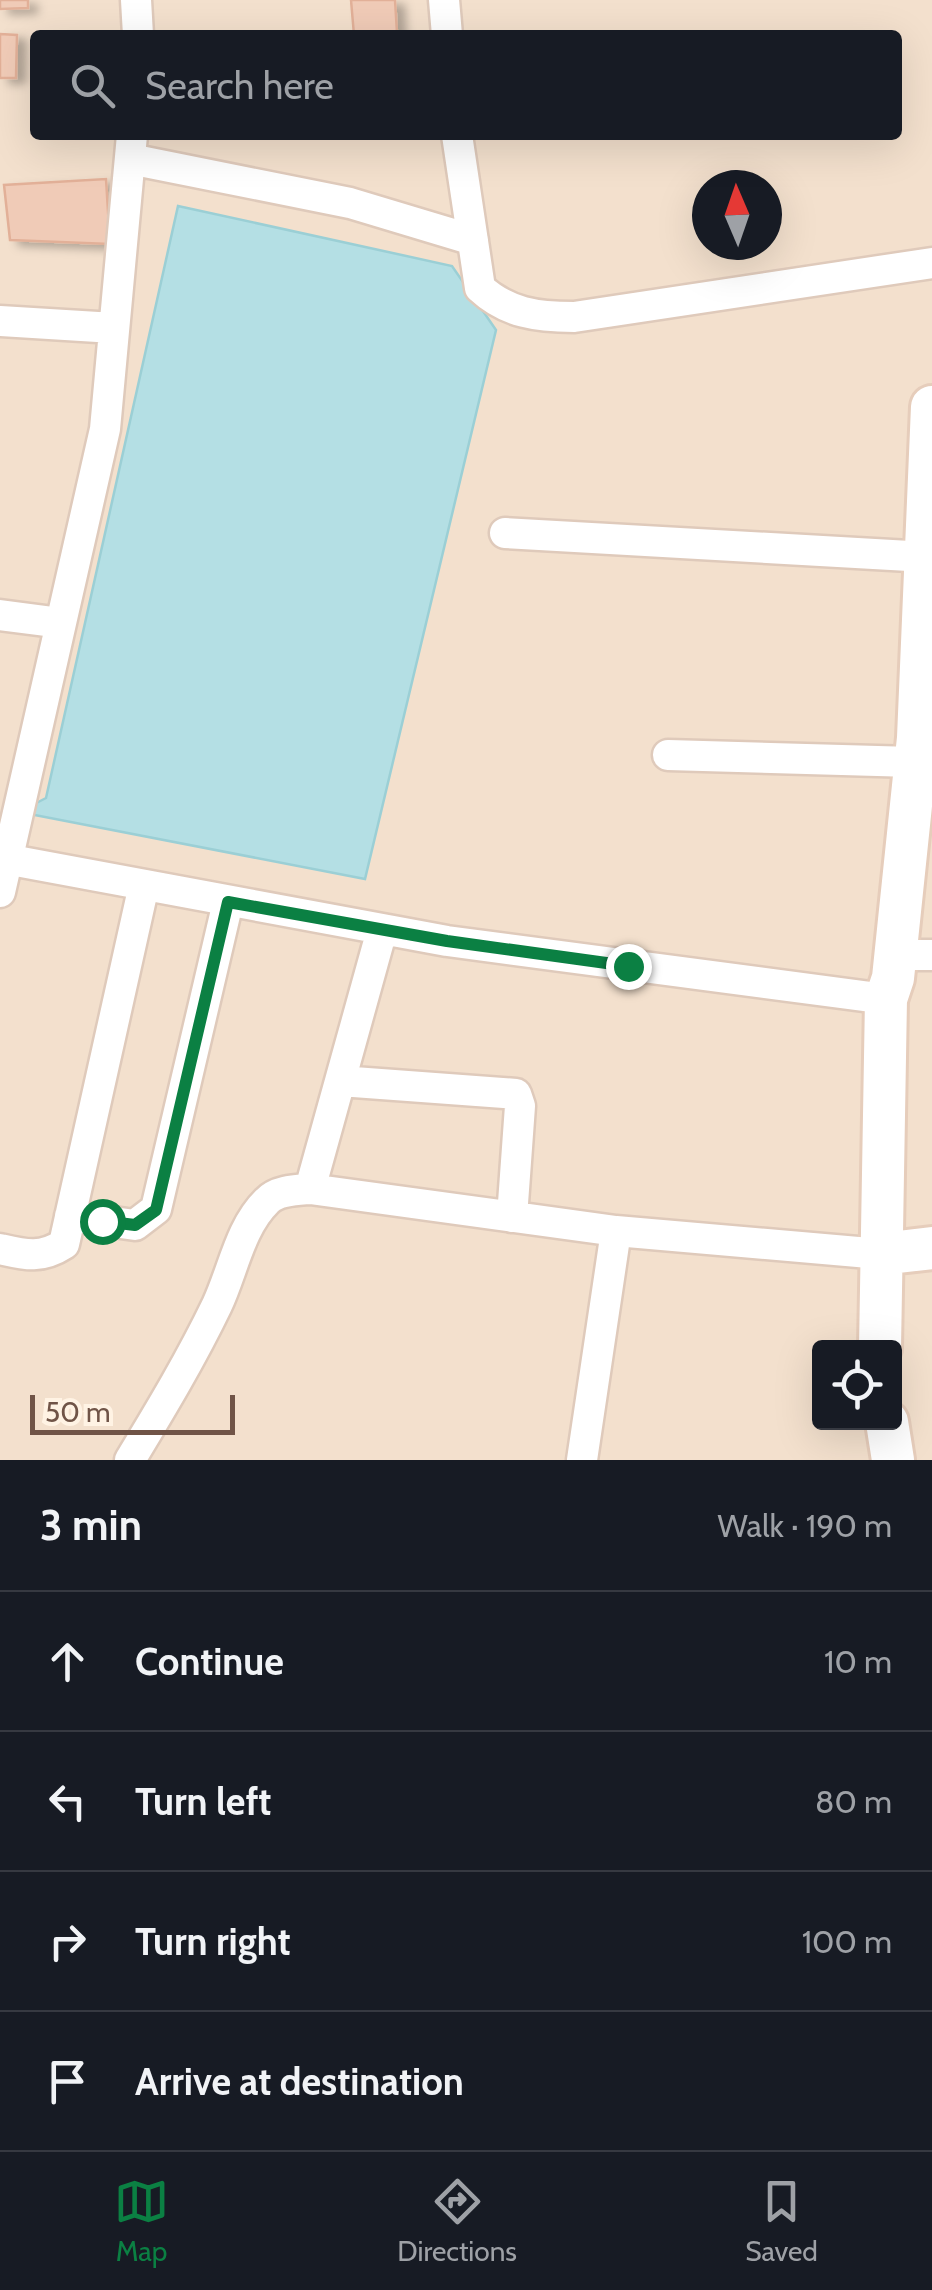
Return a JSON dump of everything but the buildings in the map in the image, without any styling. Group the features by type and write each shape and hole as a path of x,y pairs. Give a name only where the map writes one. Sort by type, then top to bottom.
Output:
{"main road":[{"path":"880,1340 886,1000 893,978 913,955 932,408"},
{"path":"881,1254 932,1248"},
{"path":"888,1430 893,1460"}],"street":[{"path":"136,0 138,30"},
{"path":"444,0 447,30"},
{"path":"457,140 480,288 496,302 536,317 574,317 932,262"},
{"path":"0,892 4,858 104,429 131,147 350,203 473,240"},
{"path":"0,321 114,328"},
{"path":"504,533 927,557"},
{"path":"0,615 61,623"},
{"path":"668,755 921,746"},
{"path":"4,858 382,930 886,1000"},
{"path":"0,1249 28,1256 46,1255 64,1244 144,885"},
{"path":"70,1216 135,1225 156,1210 228,902"},
{"path":"310,1189 382,930"},
{"path":"340,1082 516,1094 520,1106 512,1217"},
{"path":"130,1460 190,1361 250,1223 269,1198 290,1191 310,1189 616,1231 881,1254"},
{"path":"582,1460 616,1231"}],"shaded area":[{"path":"0,0 932,0 932,1460 0,1460"}],"water":[{"path":"178,206 452,266 496,330 365,879 19,812 46,798"}],"route":[{"path":"102,1221 135,1225 156,1210 228,902 447,941 628,966"}]}
